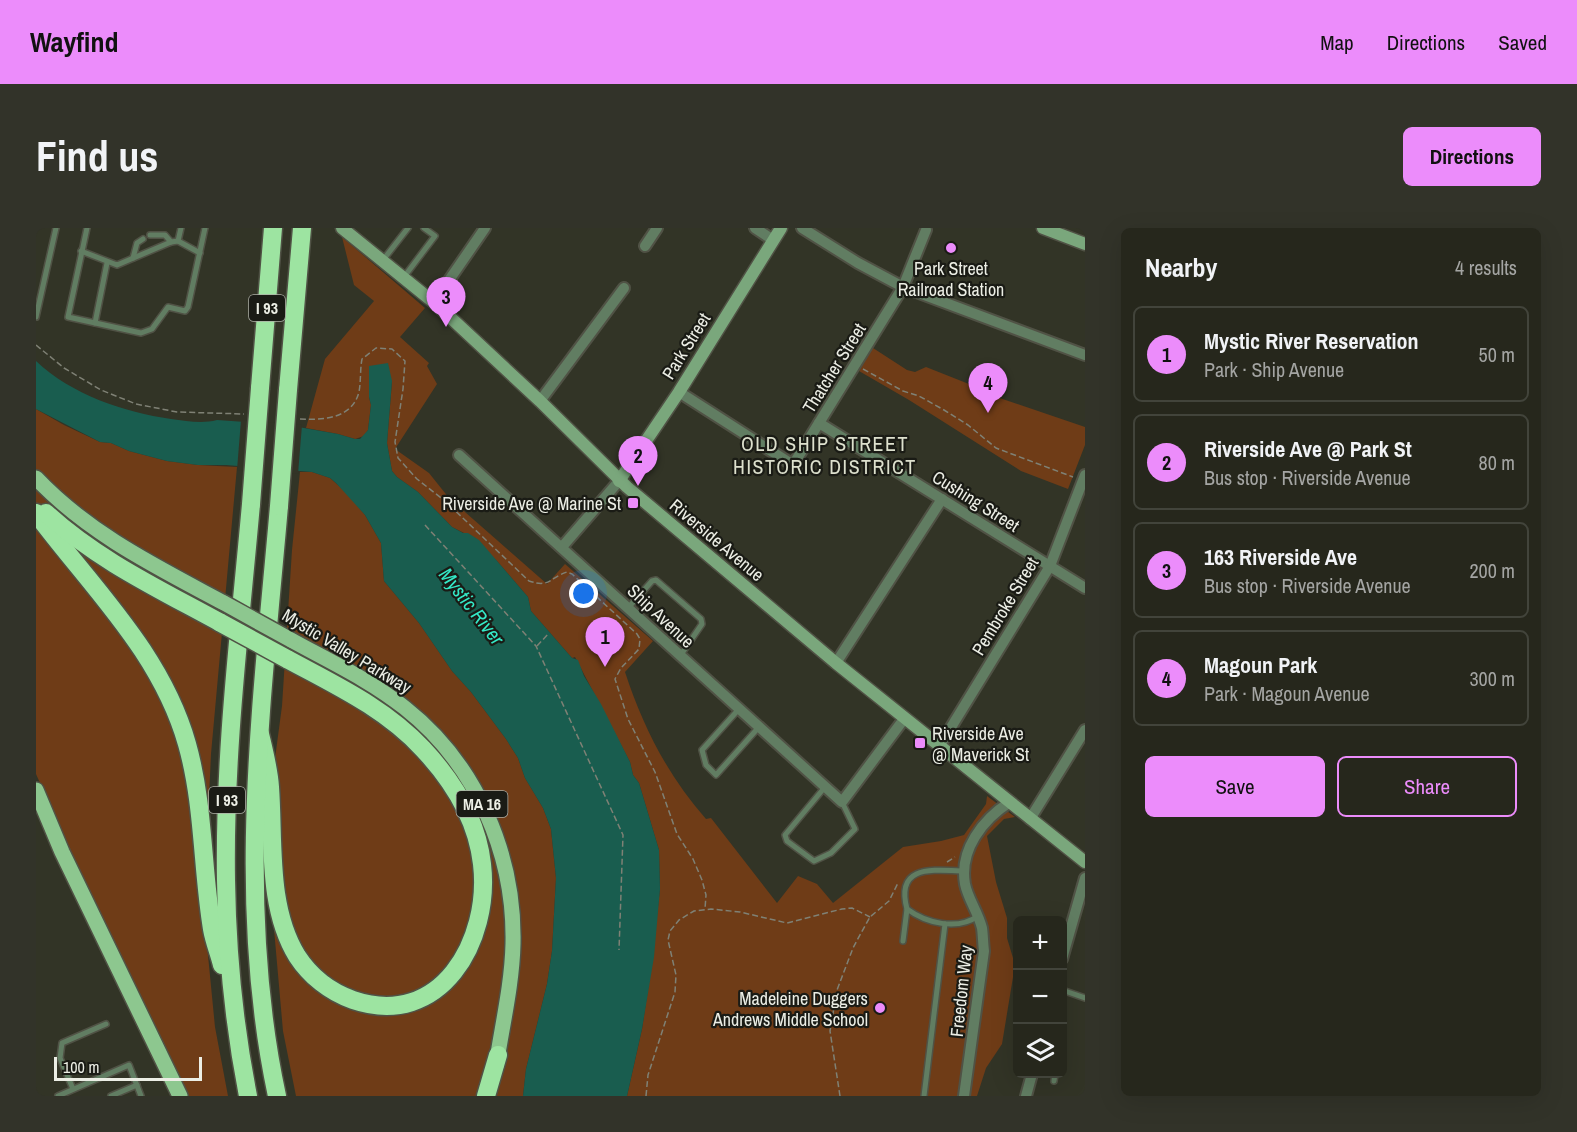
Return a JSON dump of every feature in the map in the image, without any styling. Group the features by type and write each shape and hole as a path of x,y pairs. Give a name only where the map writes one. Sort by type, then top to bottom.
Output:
{"highway":[{"name":"I 93","path":"248,1096 234,1003 227,915 227,806 273,228"},
{"name":"I 93","path":"277,1096 263,1013 255,908 254,836 260,734 301,237"},
{"path":"36,504 80,541 111,562 362,700 403,730 438,766 465,806 482,864 483,884 477,925 472,941 460,964 443,984 430,993 404,1003 388,1005 359,1002 345,997 320,981 298,957 289,941 279,911 274,874 270,784 260,734"},
{"path":"36,513 133,634 157,672 172,705 187,744 195,780 213,931 234,1003"},
{"path":"486,1096 498,1055"}],"main road":[{"name":"Riverside Avenue","path":"342,228 434,302 540,401 619,481 904,719 1085,862"},
{"name":"Park Street","path":"619,481 679,392 781,228"},
{"path":"1043,228 1085,244"},
{"name":"Mystic Valley Parkway","path":"36,478 66,507 104,536 376,687 406,708 448,751 481,801 489,819 502,856 510,891 512,964 491,1096"},
{"path":"36,790 62,852 180,1096"}],"street":[{"path":"434,302 485,228"},
{"path":"645,246 657,228"},
{"path":"755,228 773,240"},
{"path":"802,228 858,263 903,287 1085,355"},
{"name":"Thatcher Street","path":"679,392 792,465 903,287 926,230"},
{"path":"540,401 624,288"},
{"name":"Cushing Street","path":"819,423 1085,588"},
{"name":"Ship Avenue","path":"459,455 842,802"},
{"name":"Pembroke Street","path":"939,747 1050,566 1082,476"},
{"path":"562,547 619,481"},
{"path":"836,663 942,499"},
{"path":"842,802 904,719"},
{"path":"1030,819 1085,730"},
{"name":"Freedom Way","path":"964,1096 984,951 982,928 967,889 965,871 969,849 982,826 993,814 1010,802"},
{"path":"1067,941 1085,878"},
{"path":"1026,1096 1031,1078"}],"lane":[{"path":"36,317 56,228"},
{"path":"87,228 68,317 141,333 152,329 168,307 185,311 188,308 205,228"},
{"path":"178,241 181,228"},
{"path":"383,260 408,228"},
{"path":"404,277 435,236 424,228"},
{"path":"150,235 165,235 171,242"},
{"path":"133,258 137,243 143,239"},
{"path":"81,251 117,266 171,242 178,241 200,253"},
{"path":"95,323 108,263"},
{"path":"628,608 652,581 656,580 701,619 702,624 680,656"},
{"path":"739,709 702,750 706,765 716,775 759,728"},
{"path":"825,788 785,835 787,841 814,861 831,853 855,829 842,802"},
{"path":"903,941 907,909 903,893 910,877 919,872 965,871"},
{"path":"907,909 924,919 945,924 963,923 978,916"},
{"path":"924,1096 945,924"},
{"path":"1067,992 1085,998"},
{"path":"73,1089 60,1058 62,1043 106,1024"},
{"path":"58,1096 129,1065 141,1096"},
{"path":"111,1096 137,1085"}],"path":[{"path":"36,345 64,368 101,390 136,404 177,412 252,415"},
{"path":"297,418 319,420 343,414 352,406 359,392 362,358 376,348 392,349 405,361 395,442 398,458 417,479 445,501 529,581 541,585 551,582 557,575 567,572 572,574 638,633 639,649 621,668 615,679 628,719 655,772 677,834 693,859 702,880 706,895 705,909"},
{"path":"862,369 944,410 996,447 1082,476"},
{"path":"425,525 536,646 623,835 619,950"},
{"path":"536,646 549,633"},
{"path":"943,863 953,859 959,853"},
{"path":"840,1096 830,1032 837,990 853,948 870,917 889,901 901,878"},
{"path":"646,1096 648,1075 675,992 676,975 668,940 670,931 679,920 694,911 705,909 740,912 787,923 852,908 870,917"}],"shaded area":[{"path":"342,237 425,308 400,337 429,363 427,366 437,384 395,449 429,473 449,498 547,584 565,564 653,641 625,672 640,712 668,768 692,803 706,819 711,818 777,903 798,876 817,884 833,903 903,847 964,835 986,804 987,796 1015,817 1004,819 987,836 996,882 1007,918 1007,938 1013,958 1013,977 1002,1044 986,1068 977,1096 627,1096 642,1029 660,889 659,850 639,783 575,657 572,658 531,611 528,597 497,561 466,534 452,527 418,492 392,471 387,443 392,381 369,366 371,405 368,430 364,436 355,439 306,428 325,359 374,301 354,285"},
{"path":"873,348 907,370 915,372 926,367 979,388 979,391 1085,427 1085,445 1068,489 1021,471 859,371"},
{"path":"36,409 100,442 111,443 129,451 167,461 237,467 211,754 206,863 207,945 215,1027 228,1096 187,1096 92,900 36,774"},
{"path":"300,472 312,472 330,478 346,492 365,515 381,543 384,581 419,623 452,671 471,692 506,739 543,808 551,829 556,878 552,951 547,984 526,1069 523,1096 296,1096 283,1031 271,895 274,766 282,706 292,550"}],"water":[{"name":"Mystic River","path":"36,361 50,373 82,392 135,412 189,421 217,420 287,425 355,439 360,439 368,430 371,405 369,366 388,363 392,381 387,443 392,471 418,492 452,527 479,540 528,597 531,611 572,658 578,660 584,676 630,762 633,775 639,783 659,850 660,889 654,957 642,1029 627,1096 523,1096 526,1069 547,984 552,951 556,878 551,829 543,808 525,778 518,758 506,739 471,692 452,671 419,623 384,581 381,543 365,515 330,478 312,472 167,461 129,451 111,443 100,442 36,409"}],"pier":[{"path":"241,420 302,425 298,474 237,470"}],"place":[{"name":"Park Street Railroad Station","path":"951,248"},
{"name":"163 Riverside Ave","path":"446,327"},
{"name":"Magoun Park","path":"988,413"},
{"name":"Riverside Ave @ Park St","path":"638,486"},
{"name":"Riverside Ave @ Marine St","path":"633,503"},
{"name":"Mystic River Reservation","path":"605,667"},
{"name":"Riverside Ave @ Maverick St","path":"920,743"},
{"name":"Madeleine Duggers Andrews Middle School","path":"880,1008"}],"district":[{"name":"OLD SHIP STREET HISTORIC DISTRICT","path":"825,454"}]}
